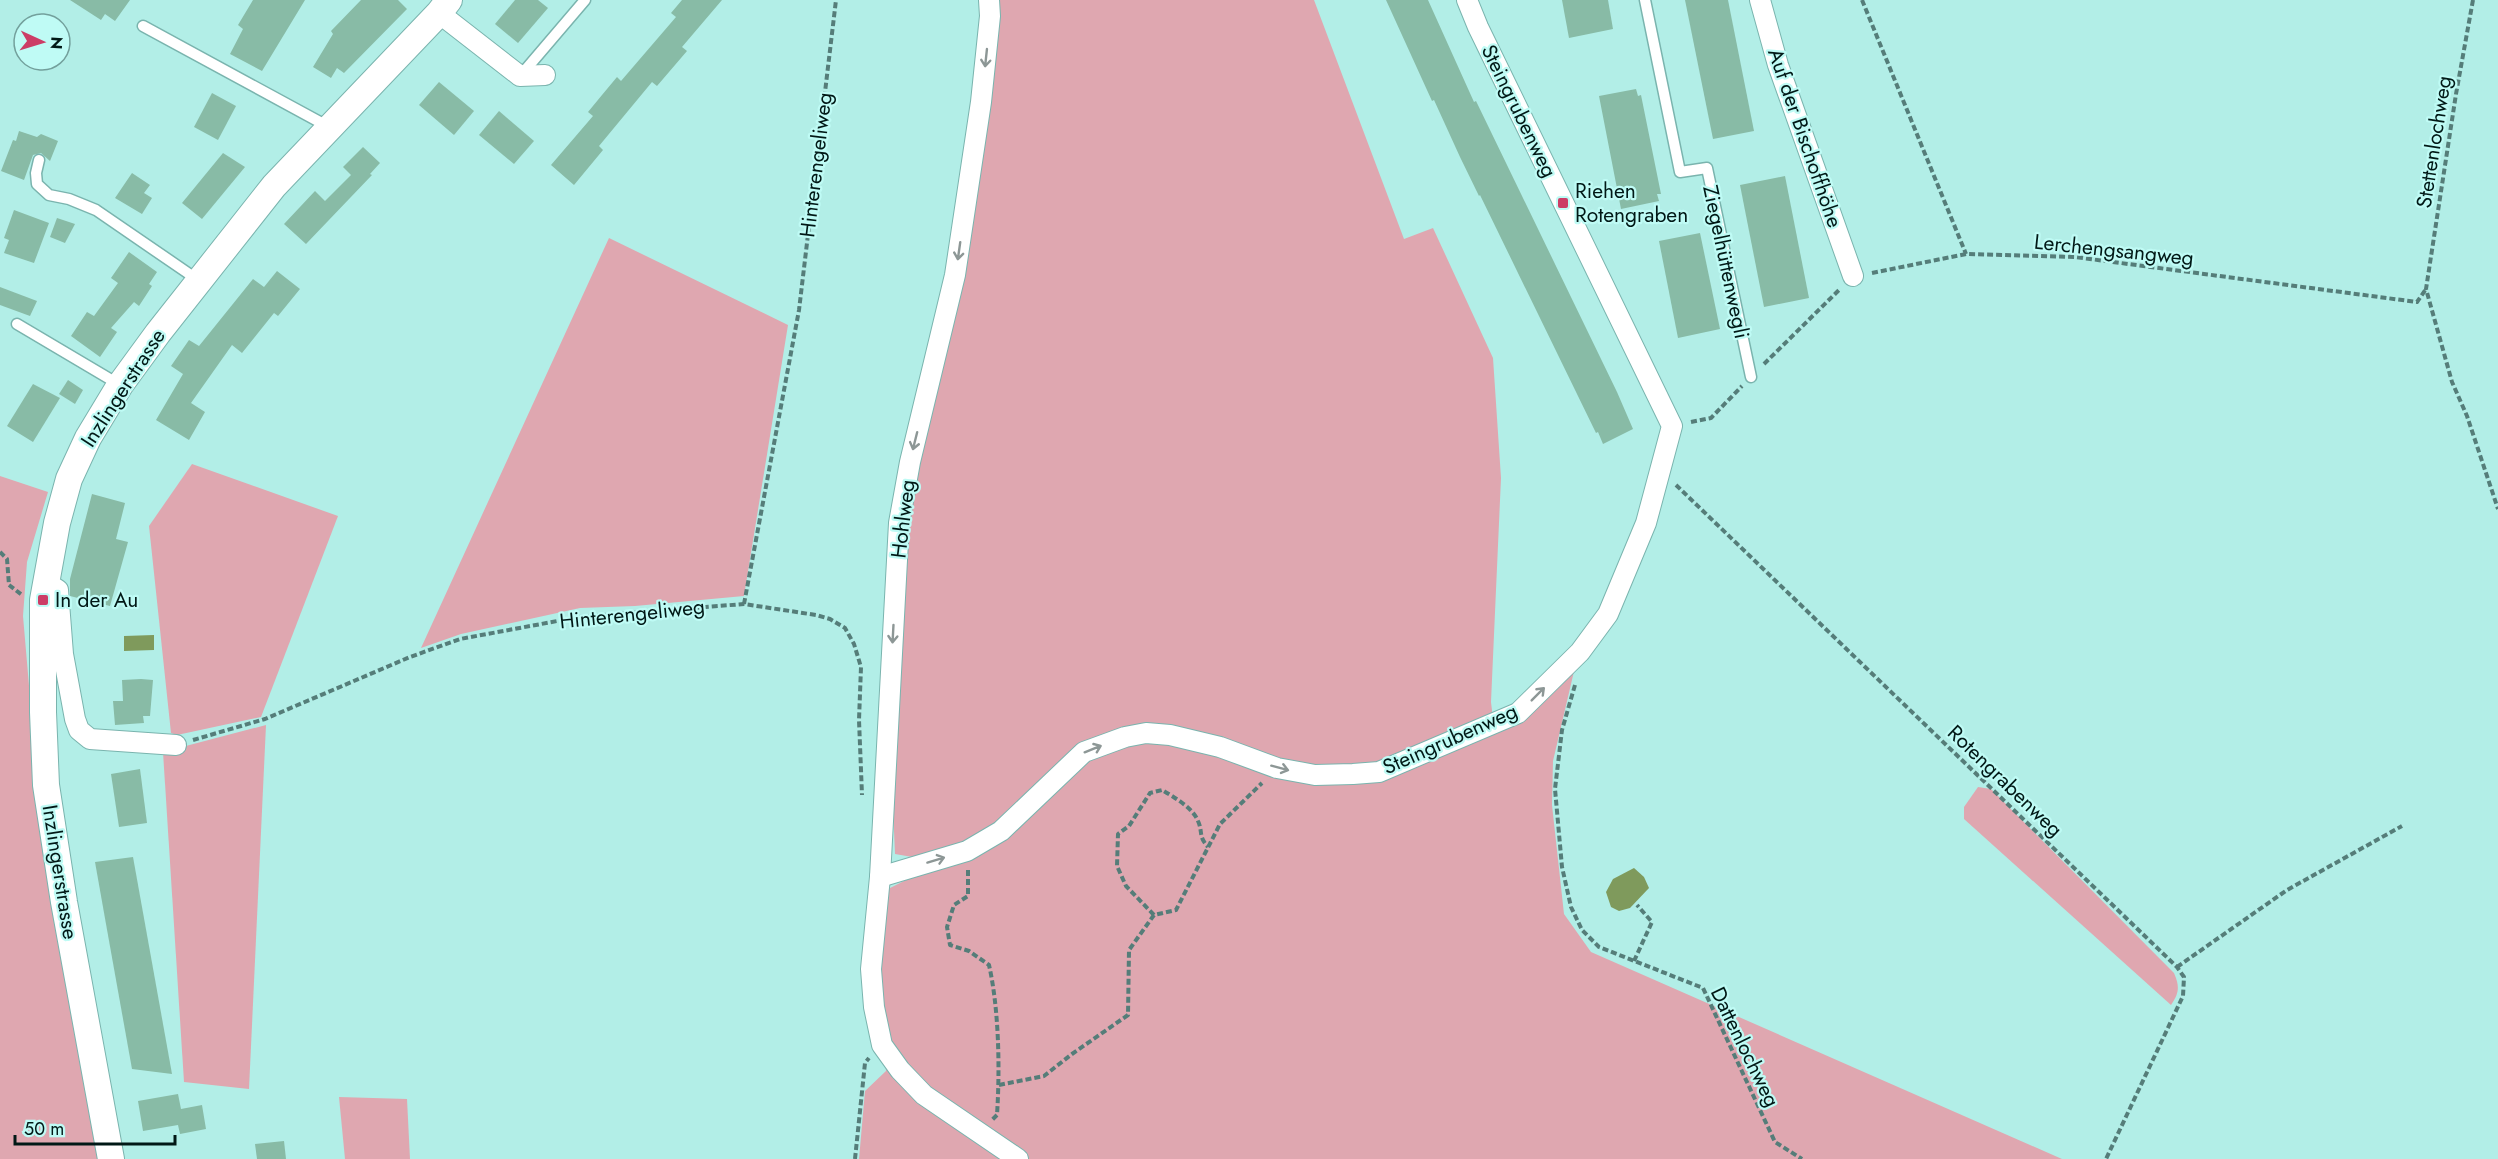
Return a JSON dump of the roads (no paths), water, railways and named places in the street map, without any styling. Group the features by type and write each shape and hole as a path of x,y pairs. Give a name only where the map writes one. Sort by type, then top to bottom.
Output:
{"street":[{"name":"Hohlweg","path":"989,0 990,16 981,102 956,275 910,462 899,523 880,877 871,969 873,1007 882,1045 900,1070 924,1095 1018,1159"},
{"name":"Steingrubenweg","path":"880,877 967,851 1001,831 1083,752 1125,737 1146,733 1170,735 1220,747 1277,768 1315,775 1379,772 1518,713 1580,652 1608,614 1646,523 1672,426 1467,0"},
{"name":"Auf der Bischoffhöhe","path":"1760,0 1778,65 1853,276"},
{"path":"444,7 520,76 545,75"},
{"name":"Inzlingerstrasse","path":"111,1159 66,914 46,784 43,712 43,600 54,532 69,479 88,438 120,385 198,280 274,186 444,7"},
{"path":"55,588 58,590 65,665 79,730 90,740 176,745"}],"lane":[{"path":"520,76 585,0"},
{"name":"Ziegelhüttenwegli","path":"1645,0 1680,172 1707,168 1750,377"},
{"path":"143,26 330,128"},
{"path":"39,160 36,173 37,184 49,195 69,199 96,210 198,280"},
{"path":"16,324 120,385"}],"place":[{"name":"Riehen Rotengraben","path":"1563,203"},
{"name":"In der Au","path":"43,600"}]}
